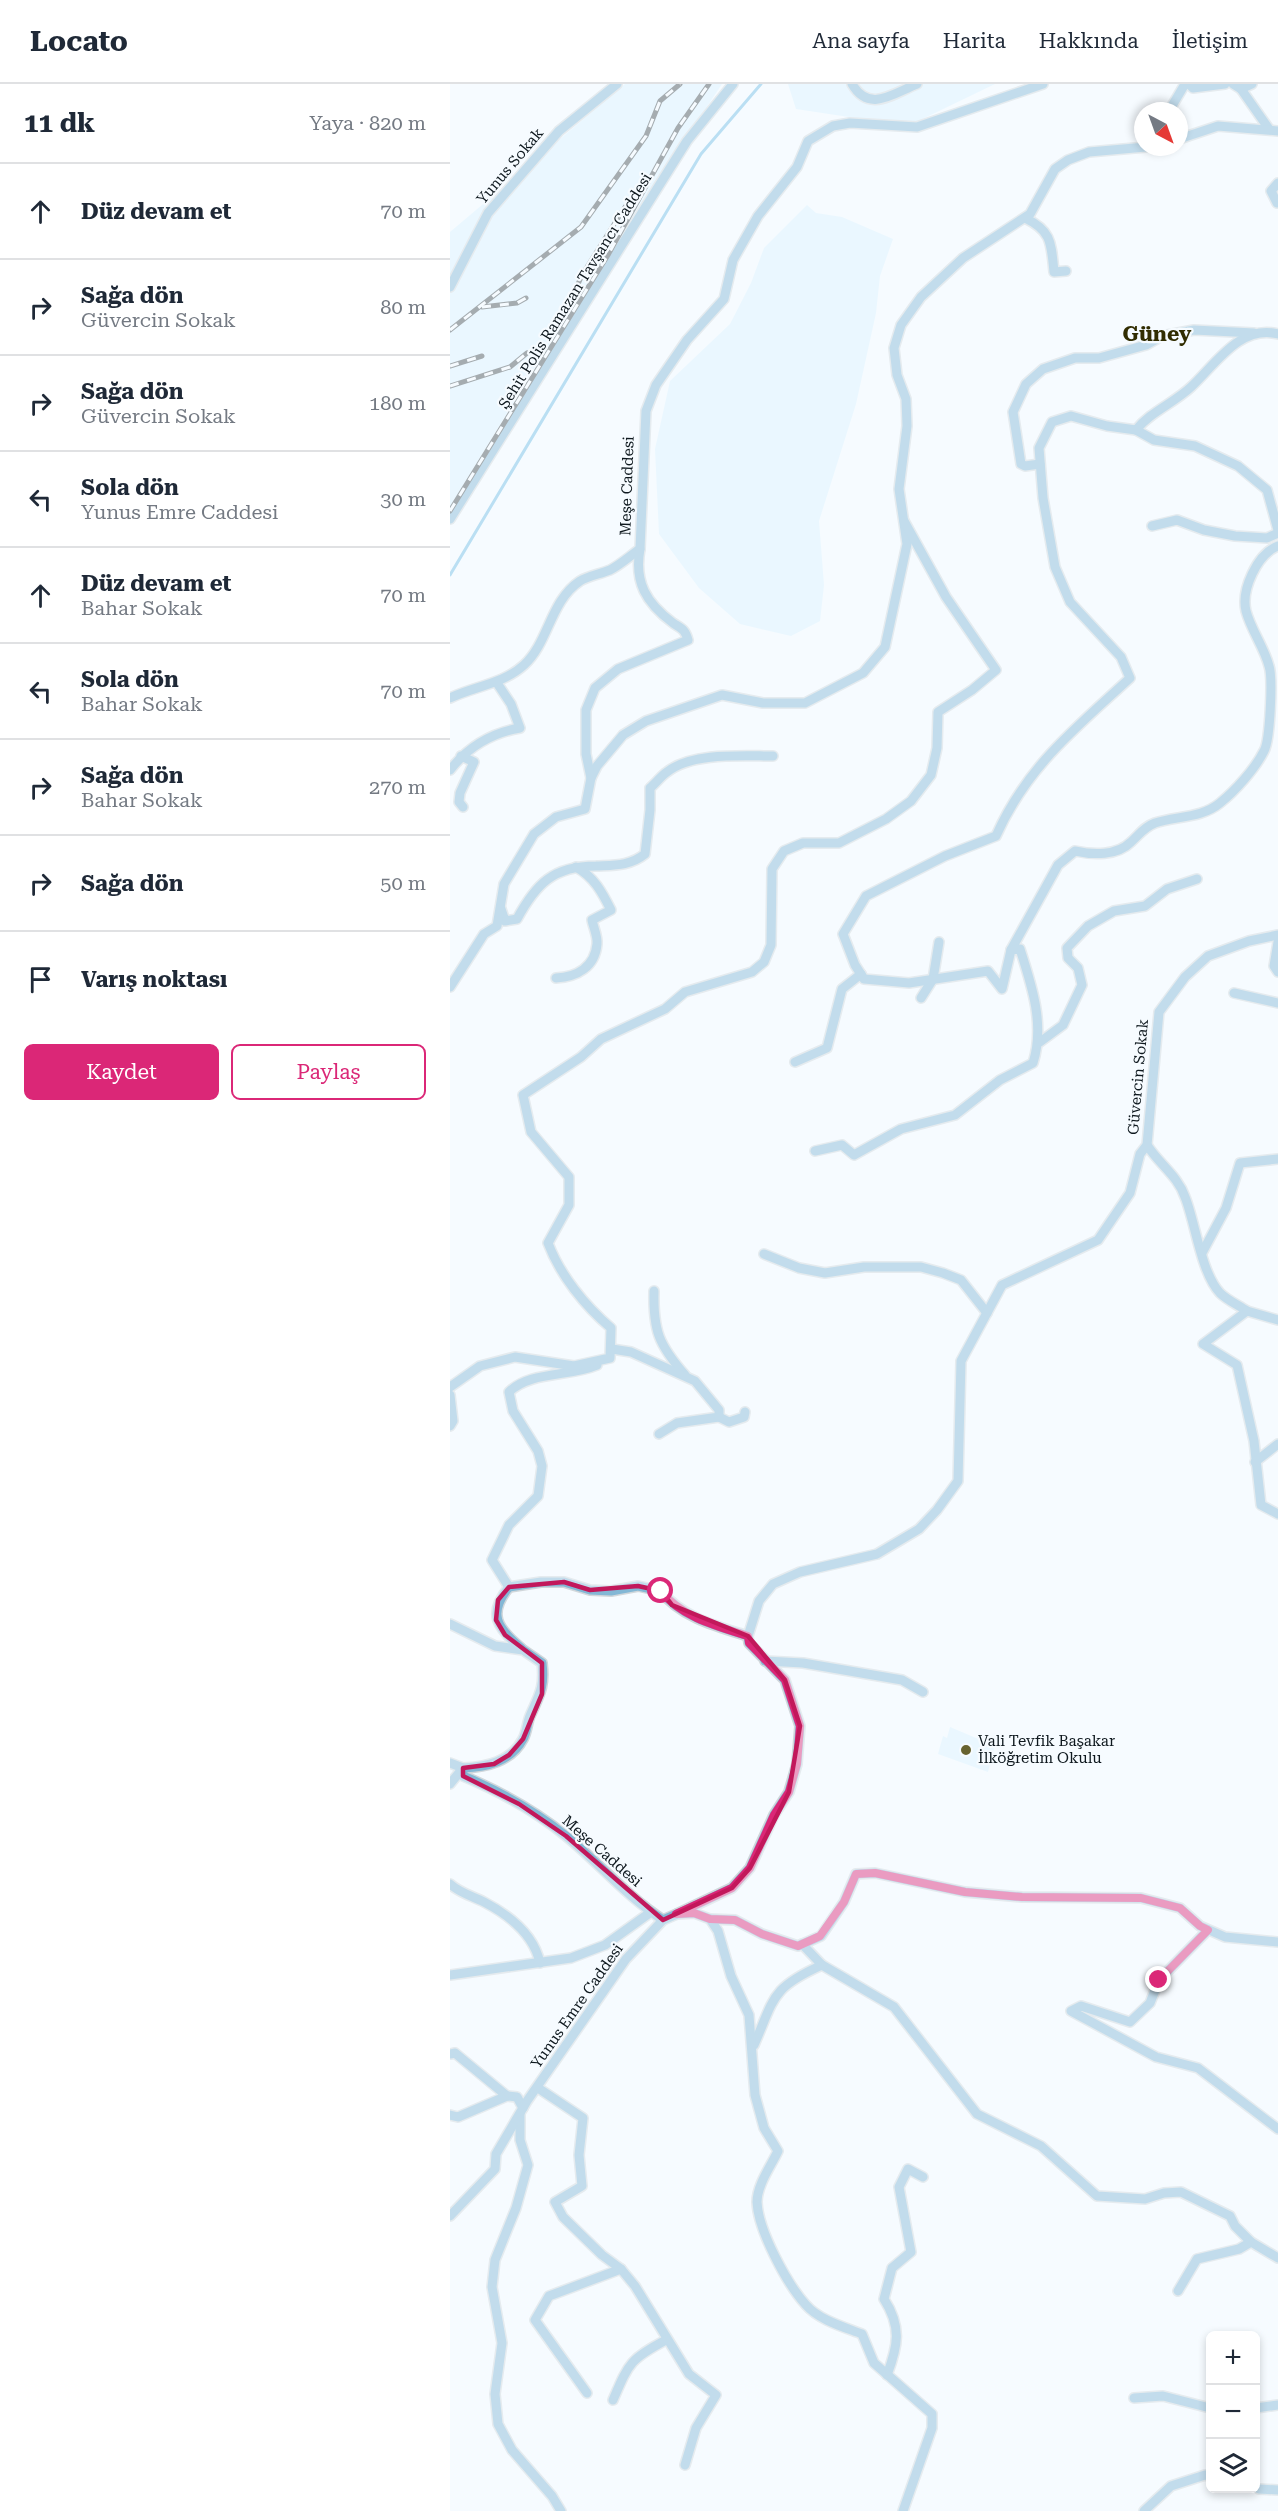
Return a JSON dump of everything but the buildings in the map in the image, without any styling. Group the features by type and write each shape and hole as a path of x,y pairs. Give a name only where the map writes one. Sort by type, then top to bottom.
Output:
{"street":[{"name":"Yunus Sokak","path":"450,287 489,213 559,132 617,84"},
{"name":"Şehit Polis Ramazan Tavşancı Caddesi","path":"450,519 687,141 733,84"},
{"path":"852,84 867,100 875,100 916,84"},
{"name":"Meşe Caddesi","path":"450,987 484,934 497,926 504,884 534,834 556,817 585,809 591,778 586,754 586,711 595,687 618,669 688,640 685,630 651,604 636,571 640,549 646,411 656,385 687,340 724,299 733,260 758,216 797,167 808,141 833,126 850,123 917,127 1042,84"},
{"path":"1174,102 1185,84"},
{"path":"1189,84 1193,88 1225,84"},
{"path":"1237,86 1252,84"},
{"path":"1237,86 1274,130"},
{"path":"1188,136 1218,126 1274,130"},
{"path":"591,778 597,766 623,735 646,720 722,695 763,703 805,704 863,673 885,647 908,544 899,489 908,426 906,399 897,375 894,348 901,325 921,297 963,258 1024,218 1040,198 1055,169 1068,160 1089,152 1134,148"},
{"path":"1277,203 1271,192 1278,183"},
{"path":"1024,218 1041,226 1050,242 1054,272 1066,271"},
{"path":"1040,464 1025,466 1021,464 1013,412 1026,384 1043,369 1075,358 1099,358 1146,345 1162,336 1194,330 1259,333"},
{"path":"1136,430 1142,422 1191,387 1217,358 1246,336 1268,331 1278,334"},
{"path":"1152,526 1177,520 1204,530 1235,536 1267,538 1278,531 1267,489 1238,466 1195,446 1154,440 1136,430 1107,426 1071,416 1052,422 1039,448 1043,498 1055,567 1070,602 1121,657 1130,678 1066,735 1008,808 996,836 945,856 866,896 843,934 864,979 909,982 988,971 1002,988 1011,950 1058,865 1075,851 1096,856 1129,845 1147,826 1171,818 1196,815 1219,804 1265,750 1271,696 1270,668 1246,611 1245,590 1263,558 1271,549 1278,546"},
{"path":"611,1354 611,1328 589,1309 555,1261 548,1243 569,1205 569,1177 531,1132 523,1095 581,1057 601,1039 665,1009 685,992 752,972 764,962 771,945 772,869 784,851 803,843 838,843 886,819 911,801 931,776 937,748 938,712 972,690 996,670 946,597 904,521"},
{"path":"450,698 465,691 496,683 525,664 545,633 555,610 576,585 612,569 640,549"},
{"path":"450,770 461,756 502,731 520,728 511,704 496,683"},
{"path":"461,756 474,762 460,793 459,802 463,807"},
{"path":"501,908 505,921 517,919 542,882 576,867 615,866 636,861 645,854 650,788 668,770 690,762 727,756 773,756"},
{"path":"556,978 573,977 588,966 597,943 592,920 611,910 599,887 587,873 576,867"},
{"path":"1040,1042 1063,1025 1082,985 1078,968 1068,958 1067,948 1088,926 1114,910 1144,906 1167,889 1197,879"},
{"name":"Güvercin Sokak","path":"748,1636 759,1601 773,1584 800,1572 877,1554 919,1529 937,1510 958,1481 961,1361 1002,1285 1098,1240 1130,1193 1140,1154 1147,1145 1160,1012 1185,977 1209,956 1249,941 1278,935"},
{"path":"921,998 933,979 939,942"},
{"path":"1278,942 1274,966 1278,972"},
{"path":"815,1151 842,1145 854,1155 901,1129 955,1115 1000,1080 1033,1063 1040,1042 1033,991 1020,949 1011,950"},
{"path":"795,1062 826,1048 842,989 861,974"},
{"path":"1234,993 1278,1003"},
{"path":"1147,1145 1159,1164 1176,1177 1186,1197 1193,1232 1219,1292 1247,1311 1278,1320"},
{"path":"1202,1254 1226,1208 1240,1162 1278,1159"},
{"path":"764,1254 799,1268 825,1273 864,1267 921,1267 961,1280 987,1313"},
{"path":"654,1291 654,1320 665,1352 686,1377"},
{"path":"1247,1311 1203,1344 1237,1365 1254,1442 1262,1505 1278,1514"},
{"path":"450,1387 480,1366 515,1358 574,1366 611,1354 631,1352 695,1381 719,1410 719,1417"},
{"path":"509,1587 492,1560 509,1525 538,1496 542,1466 538,1451 513,1411 509,1392 519,1382 582,1372 611,1354"},
{"path":"450,1395 453,1421 450,1426"},
{"path":"659,1434 677,1423 719,1417 729,1422 744,1418 745,1412"},
{"path":"1255,1462 1278,1444"},
{"path":"450,1763 463,1768 494,1764 509,1755 523,1739 530,1717 542,1694 544,1675 542,1663 505,1635 496,1620 498,1600 509,1587 541,1582 564,1582 590,1590 611,1591 638,1586 661,1591 672,1605 711,1624 748,1636 749,1643 785,1680 800,1726 797,1764 789,1792 774,1815 750,1868 732,1888 676,1914"},
{"path":"450,1624 495,1646 523,1650"},
{"path":"765,1660 803,1663 902,1680 922,1692"},
{"path":"450,1784 463,1768"},
{"name":"Meşe Caddesi","path":"463,1768 463,1776 519,1804 566,1836 611,1880 663,1920"},
{"path":"676,1914 694,1913 710,1919 735,1920 762,1934 798,1946 820,1936 844,1902 856,1874 865,1874 965,1892 1022,1897 1141,1898 1180,1908 1200,1926 1225,1937 1278,1942"},
{"path":"450,1884 485,1902 525,1932 537,1949 540,1963"},
{"path":"450,1975 571,1958 605,1945 651,1912"},
{"name":"Yunus Emre Caddesi","path":"450,2216 495,2169 496,2154 521,2111 626,1959 663,1920 676,1914"},
{"path":"710,1919 718,1931 731,1976 749,2015 755,2095 764,2128 778,2151 761,2186 757,2201 763,2230 786,2275 807,2306 836,2324 862,2334 874,2363 932,2414 932,2428 903,2511"},
{"path":"1208,1930 1159,1980 1150,2003 1130,2022 1081,2006 1071,2011 1156,2057 1198,2068 1278,2129"},
{"path":"802,1944 822,1965 894,2007 977,2114 1041,2145 1097,2196 1145,2199 1164,2193 1181,2192 1230,2216 1235,2226 1251,2242 1278,2258"},
{"path":"753,2048 778,1990 794,1978 822,1965"},
{"path":"450,2054 455,2054 507,2096"},
{"path":"538,2088 583,2118 579,2155 582,2186 555,2202 563,2217 621,2270 635,2286 666,2340 689,2374 716,2395 696,2428 685,2465"},
{"path":"450,2115 458,2117 507,2096 517,2097 521,2111 520,2140 528,2165 516,2208 495,2260 492,2287 502,2343 495,2394 498,2424 512,2450 552,2496 561,2511"},
{"path":"887,2375 897,2349 895,2316 884,2299 892,2268 911,2252 899,2187 908,2169 923,2176"},
{"path":"1178,2291 1197,2259 1214,2252 1239,2249 1251,2242"},
{"path":"587,2393 536,2320 549,2296 621,2270"},
{"path":"614,2400 628,2365 640,2354 666,2340"},
{"path":"1134,2398 1163,2396 1206,2408"},
{"path":"1260,2408 1278,2406"},
{"path":"1144,2511 1171,2486 1206,2475"},
{"path":"1260,2487 1278,2490"}],"highlighted area":[{"path":"564,1582 590,1590 638,1586 661,1591 672,1605 748,1636 785,1680 800,1726 789,1792 750,1868 732,1888 663,1920 566,1836 519,1804 463,1776 463,1768 494,1764 509,1755 523,1739 542,1694 542,1663 505,1635 496,1620 498,1600 509,1587"}],"shaded area":[{"path":"625,84 722,84 535,367 450,507 450,232"},
{"path":"788,84 995,84 908,126 796,109"},
{"path":"807,205 816,213 842,217 893,239 880,276 876,313 856,404 819,521 824,585 820,621 791,636 740,624 699,588 659,534 655,449 670,381 730,324 751,283 764,248"},
{"name":"Vali Tevfik Başakar İlköğretim Okulu","path":"950,1727 995,1746 988,1772 938,1754 943,1736 947,1738"}],"waterway":[{"path":"450,575 701,154 761,84"}],"railway":[{"path":"450,330 581,227 646,136 660,101 680,84"},
{"path":"450,511 608,255 678,128 709,84"},
{"path":"567,309 582,275 625,207"},
{"path":"482,307 517,303 526,298"},
{"path":"450,386 510,367 527,353"},
{"path":"450,366 482,356"}],"place":[{"name":"Vali Tevfik Başakar İlköğretim Okulu","path":"966,1750"}],"district":[{"name":"Güney","path":"1157,334"}],"route":[{"path":"661,1591 672,1605 711,1624 748,1636 749,1643 785,1680 800,1726 797,1764 789,1792 774,1815 750,1868 732,1888 676,1914 694,1913 710,1919 735,1920 762,1934 798,1946 820,1936 844,1902 856,1874 875,1873 965,1892 1022,1897 1141,1898 1180,1908 1208,1930 1159,1980"}]}
